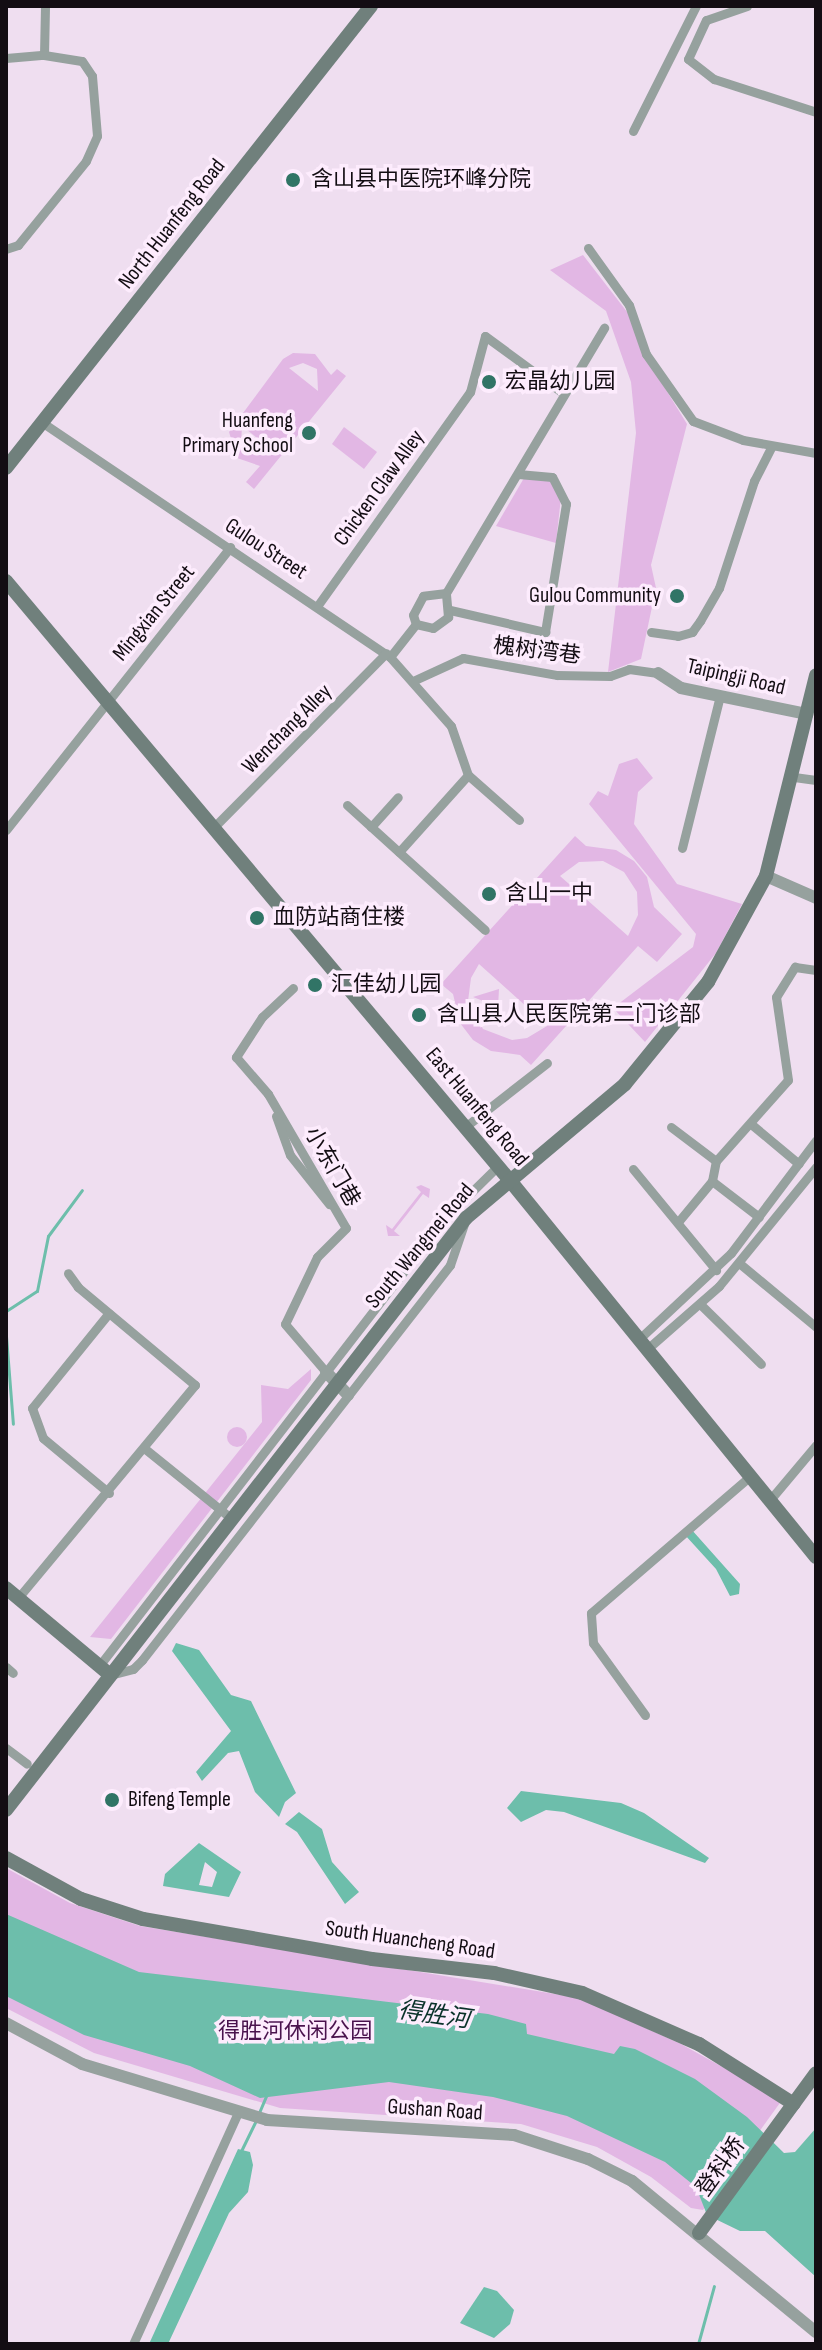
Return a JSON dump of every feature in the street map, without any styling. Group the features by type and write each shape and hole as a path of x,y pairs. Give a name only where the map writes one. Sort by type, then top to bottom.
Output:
{"main road":[{"path":"357,24 360,6"},
{"name":"North Huanfeng Road","path":"6,468 371,6"},
{"name":"East Huanfeng Road","path":"6,581 498,1166 816,1557"},
{"name":"South Wangmei Road","path":"6,1810 105,1670 342,1389 466,1218 489,1195 512,1183 660,1046 708,982 766,876 794,777 816,675"},
{"path":"6,1588 105,1670"},
{"name":"South Wangmei Road","path":"105,1670 161,1611"},
{"name":"South Huancheng Road","path":"6,1858 81,1899 143,1919 372,1959 494,1973 582,1993 699,2044 794,2104"},
{"name":"登科桥","path":"699,2233 816,2073"}],"street":[{"path":"44,55 45,6"},
{"path":"633,131 696,6"},
{"path":"747,6 706,20 688,59 714,79 816,112"},
{"path":"6,58 44,55 82,61 89,69 97,136 94,149 47,209 18,245 6,249"},
{"path":"588,248 629,305 646,354 686,414 743,440 816,453"},
{"path":"450,610 446,593 604,328"},
{"name":"Chicken Claw Alley","path":"318,605 470,392 485,336 563,393"},
{"name":"Gulou Street","path":"43,423 318,605 388,655 415,680 451,726 468,775"},
{"path":"651,632 678,636 692,632 700,621 723,577 754,481 772,446"},
{"path":"450,610 545,632 566,504 552,477 518,474"},
{"name":"Mingxian Street","path":"6,830 230,547"},
{"path":"446,593 423,596 413,615 416,624 433,628 450,610"},
{"name":"Wenchang Alley","path":"213,828 416,624"},
{"name":"槐树湾巷","path":"415,680 463,658 557,675 610,676 629,669 658,673"},
{"name":"Taipingji Road","path":"658,673 681,688 807,714"},
{"path":"682,848 720,696"},
{"path":"399,852 468,775 519,820"},
{"path":"794,777 816,780"},
{"path":"371,827 398,797"},
{"path":"347,805 485,930"},
{"path":"766,876 816,898"},
{"path":"678,1222 712,1181 716,1161 751,1124 790,1073 774,1011 779,986 795,967 816,970"},
{"name":"小东门巷","path":"293,988 262,1017 236,1057 268,1094 346,1228 317,1257 285,1324 326,1372"},
{"path":"465,1127 547,1063"},
{"path":"751,1124 799,1164"},
{"path":"671,1127 716,1161"},
{"path":"642,1345 716,1270 816,1140"},
{"path":"105,1670 220,1509 445,1218 498,1166"},
{"path":"642,1345 701,1305 816,1167"},
{"path":"633,1169 716,1270"},
{"path":"712,1181 759,1217"},
{"path":"739,1263 816,1327"},
{"path":"18,1598 109,1493 195,1385 109,1313 68,1273"},
{"path":"701,1305 761,1364"},
{"path":"109,1313 32,1408 43,1438 109,1493"},
{"path":"105,1670 133,1669 142,1660 342,1389 326,1372"},
{"path":"144,1448 232,1519"},
{"path":"769,1501 814,1450"},
{"path":"645,1715 593,1643 591,1613 749,1477"},
{"path":"6,1748 27,1764"},
{"name":"Gushan Road","path":"6,2023 82,2064 267,2120 514,2135 588,2159 632,2181 816,2332"},
{"path":"133,2344 239,2110"}],"green space":[{"path":"583,255 631,317 644,354 687,424 651,565 656,588 641,659 608,672 636,433 631,382 606,311 550,270"},
{"path":"293,353 315,354 331,375 337,369 346,376 254,489 246,482 260,466 237,458 229,432 283,359","holes":["303,363 317,369 318,391 289,368","242,426 271,449 271,450 264,455 247,451 241,444"]},
{"path":"344,427 377,452 364,469 332,444"},
{"path":"524,478 550,481 561,497 556,543 496,526"},
{"path":"637,758 653,778 638,792 634,824 677,884 742,904 716,953 645,1042 613,1008 693,947 696,934 589,804 598,791 608,796 619,764"},
{"path":"575,836 586,846 616,850 634,861 647,877 654,907 682,934 657,962 638,946 531,1065 520,1055 491,1051 473,1040 460,1023 453,994 441,984","holes":["603,861 624,872 637,892 638,915 628,936 560,876 579,862","479,964 547,1025 547,1026 527,1038 512,1040 483,1029 468,1001 471,978"]},
{"path":"499,989 498,1007 473,997"},
{"path":"421,1185 430,1189 429,1198 423,1194 394,1231 400,1236 388,1236 386,1225 392,1229 421,1192 416,1187"},
{"path":"311,1369 311,1380 111,1639 90,1637 262,1422 261,1385 288,1389"},
{"path":"237,1427 244,1430 247,1437 244,1444 237,1447 230,1444 227,1437 230,1430"},
{"name":"得胜河休闲公园","path":"6,1868 70,1903 140,1926 579,1998 681,2044 782,2100 703,2210 691,2208 651,2177 597,2147 521,2124 280,2108 94,2053 6,2008"}],"water":[{"path":"691,1529 740,1584 739,1594 730,1596 716,1569 685,1535"},
{"path":"176,1643 199,1650 231,1695 251,1701 296,1793 285,1802 279,1817 255,1792 239,1751 228,1753 202,1781 196,1772 231,1731 172,1651"},
{"path":"521,1791 621,1803 644,1813 709,1858 705,1863 564,1812 546,1810 521,1822 507,1808"},
{"path":"299,1812 322,1829 332,1862 359,1892 345,1904 297,1832 285,1824"},
{"path":"199,1843 241,1872 229,1897 163,1886 165,1874","holes":["205,1862 217,1872 212,1887 199,1885"]},
{"name":"得胜河休闲公园","path":"6,1914 139,1972 488,2014 526,2024 527,2034 614,2054 620,2046 635,2049 695,2079 747,2117 784,2153 795,2152 816,2128 816,2277 765,2231 740,2231 707,2215 696,2187 665,2162 567,2116 493,2097 389,2082 260,2098 190,2066 84,2035 6,1996"},
{"path":"238,2149 250,2152 253,2165 248,2192 229,2213 168,2344 149,2344"},
{"path":"484,2287 497,2291 514,2310 510,2324 494,2338 460,2323"}],"waterway":[{"path":"6,1311 37,1291 48,1236 82,1190"},
{"path":"6,1336 13,1424"},
{"path":"258,2115 266,2096"},
{"path":"241,2151 255,2122"},
{"path":"698,2344 714,2286"}],"place":[{"name":"含山县中医院环峰分院","path":"293,180"},
{"name":"宏晶幼儿园","path":"489,382"},
{"name":"Huanfeng Primary School","path":"309,433"},
{"name":"Gulou Community","path":"677,596"},
{"name":"含山一中","path":"489,894"},
{"name":"血防站商住楼","path":"257,918"},
{"name":"汇佳幼儿园","path":"315,985"},
{"name":"含山县人民医院第二门诊部","path":"419,1015"},
{"name":"Bifeng Temple","path":"112,1800"}],"water label":[{"name":"得胜河","path":"434,2015"}]}
